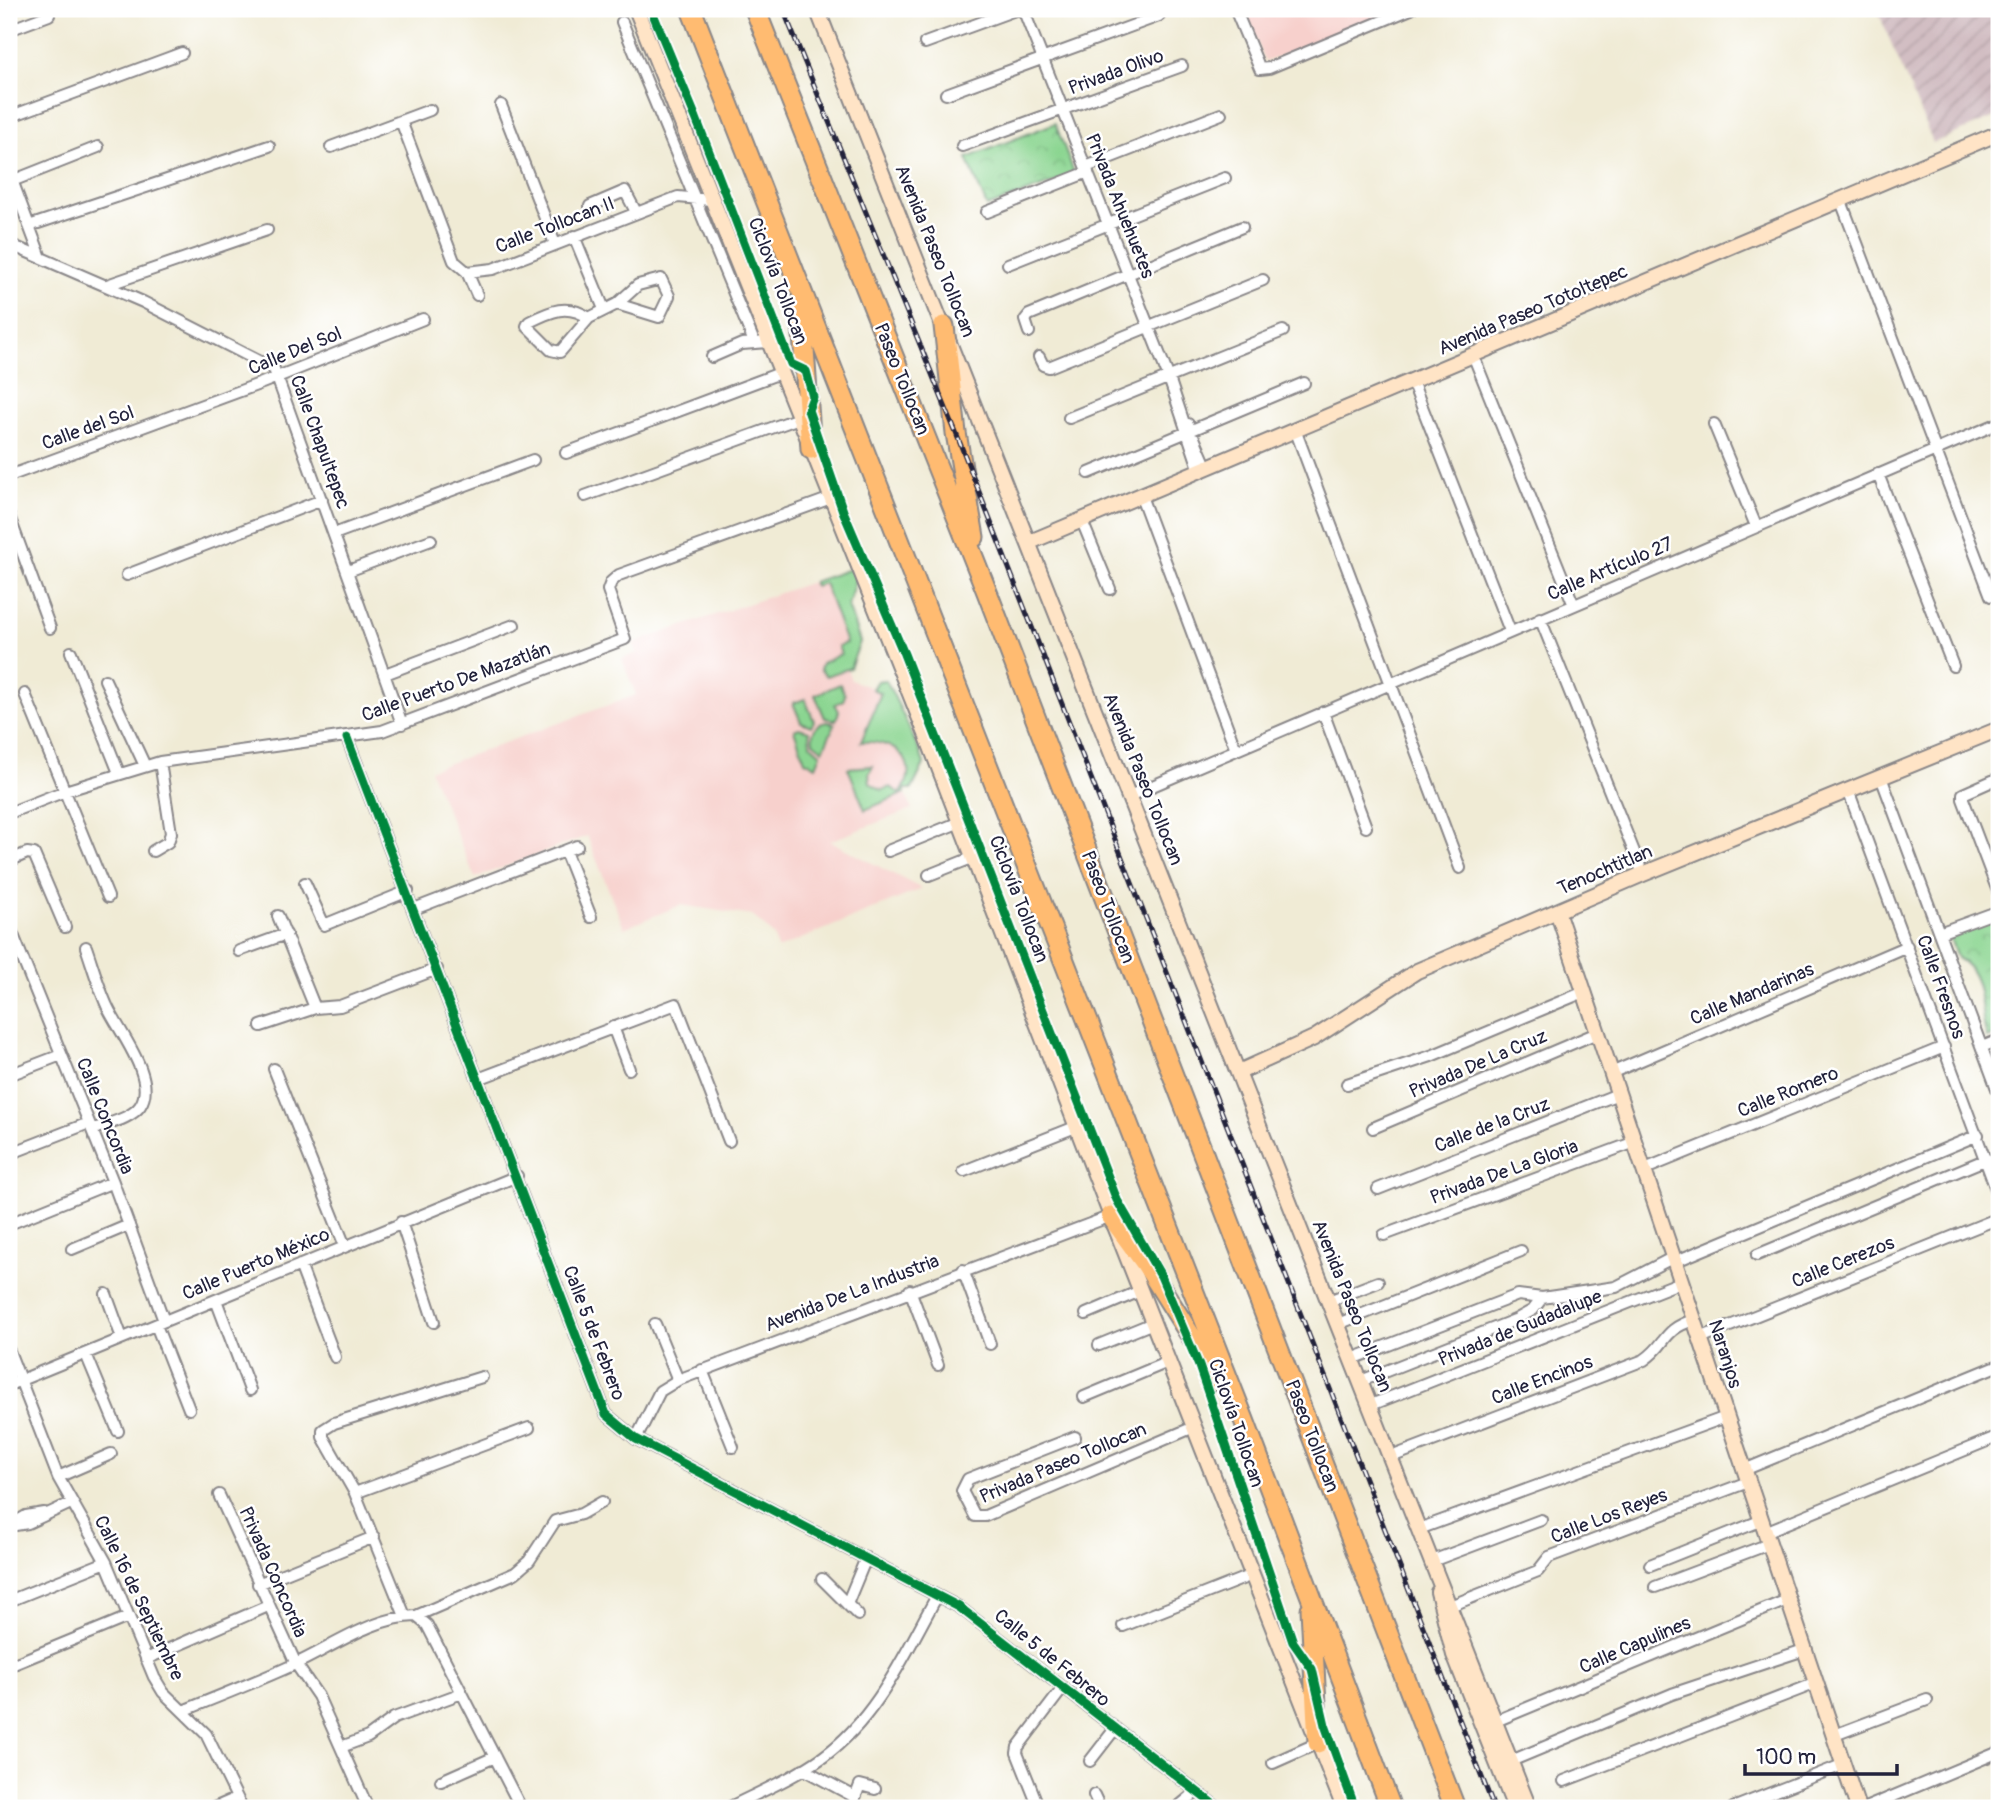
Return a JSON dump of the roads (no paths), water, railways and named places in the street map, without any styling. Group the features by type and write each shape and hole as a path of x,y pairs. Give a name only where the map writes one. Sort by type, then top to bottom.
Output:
{"highway":[{"path":"691,9 1244,1420 1391,1808"},
{"name":"Paseo Tollocan","path":"755,9 987,592 1455,1808"},
{"path":"798,281 811,449"},
{"path":"944,326 956,433 987,592"},
{"path":"1111,1216 1146,1264 1244,1420"},
{"path":"1311,1594 1318,1743"}],"main road":[{"path":"636,9 711,200 761,342 780,373 799,418 974,857 1140,1291 1344,1808"},
{"name":"Avenida Paseo Tollocan","path":"817,9 1529,1808"},
{"name":"Avenida Paseo Totoltepec","path":"1030,542 1841,201 1997,139"},
{"name":"Tenochtitlan","path":"1239,1072 1305,1043 1417,971 1643,874 1999,729"},
{"name":"Naranjos","path":"1557,911 1645,1169 1814,1684 1858,1808"},
{"name":"Avenida Paseo Tollocan","path":"1432,1562 1450,1643 1515,1808"}],"street":[{"path":"925,43 1018,9"},
{"name":"Privada Ahuehuetes","path":"1023,9 1204,470"},
{"path":"1235,9 1260,69 1269,68 1411,9"},
{"path":"9,30 49,15"},
{"path":"946,94 1159,16"},
{"path":"622,22 689,184 761,342 712,357"},
{"path":"9,117 181,53"},
{"name":"Privada Olivo","path":"962,146 1182,66"},
{"path":"501,105 555,244"},
{"path":"331,148 430,110"},
{"path":"986,212 1221,114"},
{"path":"401,121 454,261 467,272 477,295"},
{"path":"29,226 269,146"},
{"path":"40,255 11,177 99,147"},
{"path":"678,197 699,171"},
{"path":"1008,264 1225,178"},
{"path":"590,206 625,191 636,212"},
{"name":"Calle Tollocan II","path":"467,272 493,269 678,197 711,200"},
{"path":"1841,201 1934,451 1992,596"},
{"path":"1029,332 1025,320 1029,315 1242,227"},
{"path":"107,285 267,230"},
{"path":"574,236 604,309"},
{"name":"Calle Chapultepec","path":"9,244 107,285 261,360 279,376 402,724"},
{"path":"589,318 574,310 559,309 529,322 527,326 551,351 560,352 589,318 617,303 633,289 654,279 663,281 668,296 662,315 656,317 617,303"},
{"path":"1039,358 1043,365 1049,367 1263,280"},
{"name":"Calle Del Sol","path":"180,413 422,319"},
{"path":"1069,418 1283,331"},
{"path":"1473,355 1573,603"},
{"path":"566,453 780,373"},
{"path":"1412,381 1510,631"},
{"path":"1089,473 1304,383"},
{"name":"Calle del Sol","path":"9,477 180,413"},
{"path":"585,496 799,418"},
{"name":"Calle Artículo 27","path":"1129,796 1573,603 1999,423"},
{"path":"1714,424 1756,526"},
{"path":"1296,432 1460,868"},
{"path":"334,534 533,460"},
{"path":"1878,474 1953,666"},
{"path":"1141,496 1236,750"},
{"name":"Calle Puerto De Mazatlán","path":"9,813 65,791 160,762 347,738 402,724 625,639 608,590 611,582 619,575 831,498"},
{"path":"127,575 322,500"},
{"path":"9,516 50,628"},
{"path":"1082,522 1110,589"},
{"path":"348,571 431,540"},
{"path":"1540,618 1643,874"},
{"path":"385,674 514,625"},
{"path":"71,652 119,773"},
{"path":"105,680 145,766"},
{"path":"25,694 108,897"},
{"path":"1323,712 1366,827"},
{"name":"Calle 5 de Febrero","path":"347,738 517,1176 603,1408 614,1423 636,1439 866,1558 978,1620 1114,1730 1218,1808"},
{"path":"153,851 169,842 171,833 160,762"},
{"path":"1881,777 1999,1094"},
{"path":"1999,778 1968,790 1963,799 1999,894"},
{"name":"Calle Fresnos","path":"1848,790 1999,1197"},
{"path":"888,851 960,822"},
{"path":"414,909 577,846"},
{"path":"565,851 591,917"},
{"path":"9,861 27,853 34,854 65,927"},
{"path":"929,875 974,857"},
{"path":"305,883 324,925 408,891"},
{"path":"1939,933 1999,911"},
{"path":"278,916 315,1008"},
{"name":"Calle Concordia","path":"9,925 113,1182 189,1409"},
{"path":"239,951 286,934"},
{"name":"Calle Mandarinas","path":"1611,1073 1907,946"},
{"path":"9,1154 135,1111 146,1091 127,1040 108,1009 86,947"},
{"path":"261,1026 315,1008 340,1006 437,970"},
{"path":"1347,1084 1431,1056 1584,992"},
{"path":"478,1079 676,1004 729,1141"},
{"path":"613,1027 629,1069"},
{"name":"Privada De La Cruz","path":"1373,1128 1597,1033"},
{"path":"1982,1047 1999,1040"},
{"name":"Calle Romero","path":"1645,1169 1944,1047"},
{"path":"9,1075 61,1055"},
{"path":"274,1069 345,1246"},
{"name":"Calle de la Cruz","path":"1378,1189 1618,1094"},
{"path":"964,1171 1078,1126"},
{"path":"1352,1359 1518,1295 1542,1298 1616,1287 1673,1260 1978,1135"},
{"name":"Privada De La Gloria","path":"1384,1235 1635,1142"},
{"path":"1757,1255 1987,1159"},
{"name":"Calle Puerto México","path":"9,1385 517,1176"},
{"path":"9,1224 113,1182"},
{"name":"Avenida De La Industria","path":"636,1439 660,1391 678,1380 909,1290 1111,1216"},
{"name":"Calle Cerezos","path":"1700,1338 1999,1218"},
{"path":"401,1222 434,1322"},
{"path":"72,1249 128,1225"},
{"path":"1338,1324 1521,1251"},
{"path":"300,1265 335,1357"},
{"path":"962,1270 990,1344"},
{"path":"1329,1301 1378,1282"},
{"name":"Privada de Gudadalupe","path":"1371,1405 1681,1282"},
{"path":"909,1290 938,1365"},
{"path":"1086,1314 1140,1291"},
{"path":"106,1294 122,1338"},
{"path":"1361,1381 1515,1320 1533,1310 1542,1298"},
{"path":"216,1300 250,1390"},
{"name":"Calle Encinos","path":"1391,1457 1644,1360 1659,1348 1674,1326 1694,1320"},
{"path":"1099,1345 1153,1323"},
{"path":"655,1324 678,1380"},
{"name":"Calle 16 de Septiembre","path":"9,1351 58,1477 106,1562 146,1659 163,1692 206,1734 240,1803"},
{"path":"86,1354 118,1431"},
{"path":"1084,1397 1168,1362"},
{"name":"Calle Los Reyes","path":"1450,1605 1538,1571 1549,1558 1999,1366"},
{"path":"702,1370 733,1447"},
{"path":"482,1377 325,1427 323,1437 355,1493 411,1616 427,1625 521,1808"},
{"path":"1419,1529 1726,1417"},
{"name":"Privada Paseo Tollocan","path":"1075,1437 968,1479 962,1491 970,1512 975,1516 985,1516 1194,1427"},
{"path":"355,1493 529,1428"},
{"path":"1655,1587 1765,1533 1999,1436"},
{"path":"58,1477 111,1454"},
{"name":"Privada Concordia","path":"219,1495 296,1664"},
{"path":"183,1711 296,1664 337,1642 411,1616 516,1573 529,1561 555,1521 581,1514 602,1502"},
{"path":"9,1526 28,1523 44,1513 71,1503"},
{"path":"1432,1562 1541,1520"},
{"path":"1650,1565 1765,1533"},
{"path":"258,1584 374,1537"},
{"path":"847,1604 866,1558"},
{"path":"9,1601 106,1562"},
{"path":"1123,1626 1252,1574"},
{"path":"822,1579 858,1615"},
{"path":"728,1808 803,1769 838,1745 870,1711 937,1596"},
{"name":"Calle Capulines","path":"1496,1721 1787,1601"},
{"path":"146,1659 268,1605"},
{"path":"9,1666 128,1616"},
{"path":"1511,1761 1672,1694 1804,1650"},
{"path":"296,1664 314,1687 368,1808"},
{"path":"1564,1781 1814,1684"},
{"path":"1039,1808 1017,1753 1018,1747 1063,1689"},
{"path":"341,1747 368,1737 394,1718 462,1693"},
{"path":"1832,1736 1927,1700"},
{"path":"1090,1761 1114,1730"},
{"path":"1273,1763 1318,1743"},
{"path":"1865,1808 1999,1752"},
{"path":"441,1781 495,1757"},
{"path":"1733,1808 1749,1805 1842,1765"},
{"path":"803,1769 855,1797"},
{"path":"850,1808 860,1785 875,1789"},
{"path":"1177,1808 1195,1793"},
{"path":"1094,1795 1100,1808"},
{"path":"214,1808 240,1803"}],"railway":[{"path":"783,9 956,433 1494,1808"}]}
